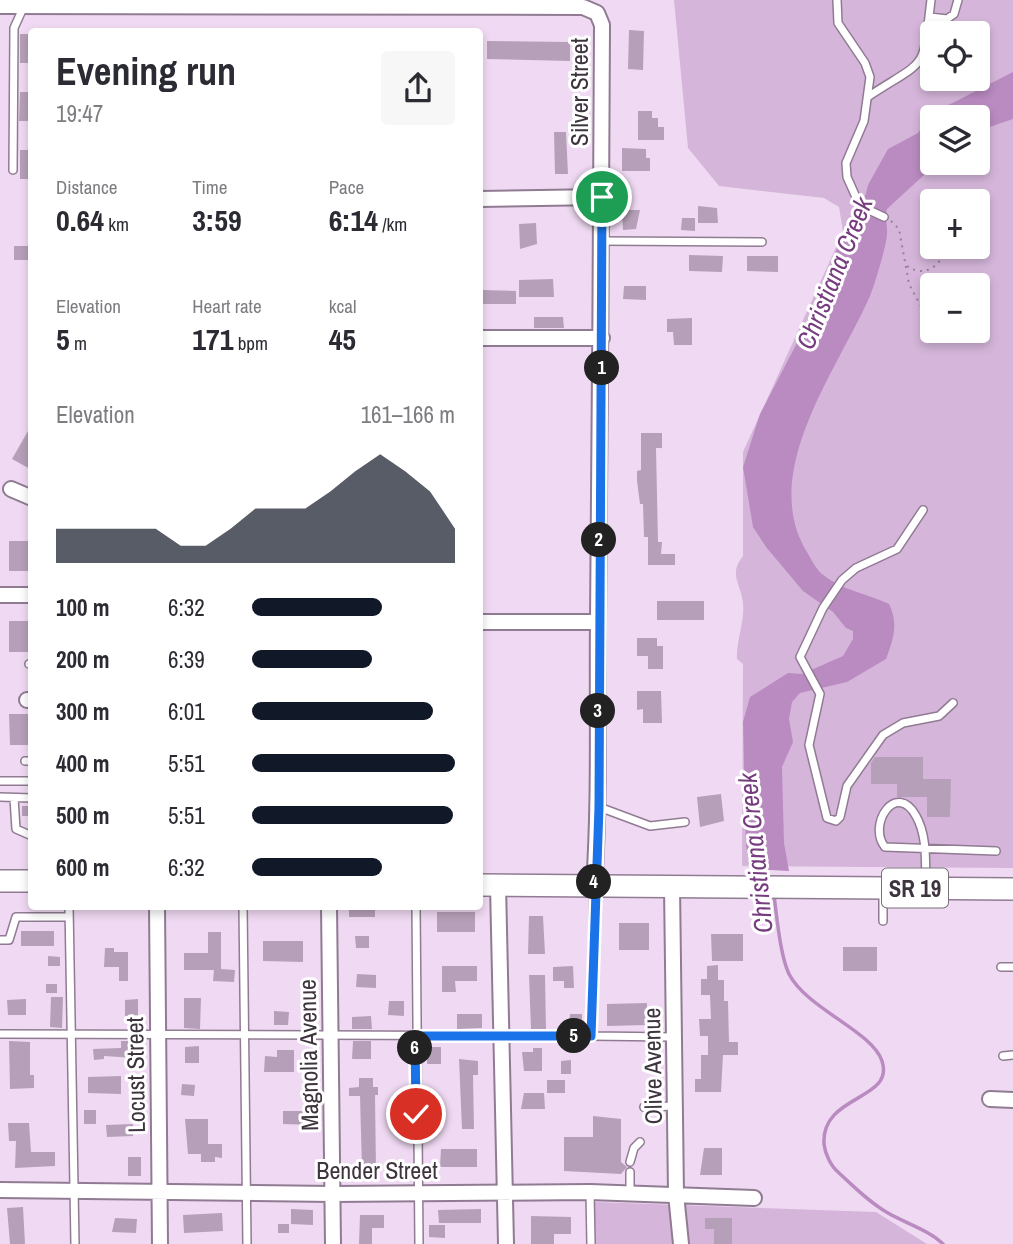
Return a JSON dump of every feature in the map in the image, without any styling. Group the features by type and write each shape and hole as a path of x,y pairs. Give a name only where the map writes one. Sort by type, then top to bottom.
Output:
{"main road":[{"path":"0,881 28,881"},
{"name":"SR 19","path":"489,885 1013,889"}],"street":[{"path":"0,5 238,3"},
{"name":"Silver Street","path":"238,3 583,7 597,13 602,25 602,338 597,622 599,807 594,886"},
{"path":"483,199 602,197"},
{"path":"483,338 602,338"},
{"path":"11,489 28,496"},
{"path":"0,595 28,595"},
{"path":"483,622 597,622"},
{"path":"489,885 502,1036 506,1244"},
{"name":"Olive Avenue","path":"672,886 676,1194 681,1244"},
{"name":"Locust Street","path":"157,910 160,1244"},
{"name":"Magnolia Avenue","path":"328,910 333,1244"},
{"path":"990,1099 1013,1100"},
{"name":"Bender Street","path":"0,1190 333,1194 590,1192 754,1198"}],"lane":[{"path":"837,0 838,23 867,70 869,96 864,121 846,163 847,177 860,206 884,217"},
{"path":"869,96 912,70 921,61 927,47 931,0"},
{"path":"930,17 947,19 954,14 958,0"},
{"path":"13,170 14,28 24,6"},
{"path":"602,241 762,242"},
{"path":"923,510 897,549 856,568 842,580 823,608 800,657 820,694 809,745 827,818 832,821 839,817 843,795 853,775 883,735 903,723 939,716 953,703"},
{"path":"0,781 28,781"},
{"path":"0,797 28,798"},
{"path":"14,799 16,830 28,834"},
{"path":"926,888 925,849 916,814 907,805 893,803 885,807 882,816 883,845 925,849 996,850"},
{"path":"599,807 650,826 685,822"},
{"path":"591,1036 594,886"},
{"path":"883,888 883,921"},
{"path":"69,910 75,1244"},
{"path":"243,910 247,1244"},
{"path":"416,910 415,1036 419,1244"},
{"path":"0,940 9,940 16,917 69,917"},
{"path":"1001,967 1013,967"},
{"path":"0,1034 674,1037"},
{"path":"1003,1056 1013,1055"},
{"path":"644,1107 675,1106"},
{"path":"630,1162 640,1142"},
{"path":"629,1195 630,1172"},
{"path":"590,1192 591,1244"}],"path":[{"path":"884,217 899,229 909,284 920,305"},
{"path":"906,265 911,269 926,271 934,268 941,259"}],"shaded area":[{"path":"674,0 1013,0 1013,868 742,866 743,664 737,659 743,610 736,569 743,556 743,452 843,232 839,207 824,198 719,186 688,148"},
{"path":"595,1202 876,1212 927,1244 595,1244"}],"water":[{"path":"1013,72 1013,119 990,127 990,105 949,105 976,91 990,91 990,84"},
{"path":"920,130 920,175 924,175 887,209 886,239 872,291 808,422 797,456 792,489 794,521 807,552 818,569 846,588 889,604 894,618 894,632 886,659 847,682 800,693 792,702 789,719 793,742 782,767 784,843 789,871 751,869 746,846 743,722 750,697 788,673 802,674 843,656 853,639 853,631 846,628 833,612 803,591 766,547 753,527 743,467 760,414 812,314 841,238 853,218 861,212 868,185 888,149"}],"building":[{"path":"629,30 644,31 643,70 628,69"},
{"path":"20,34 28,34 28,63 20,63"},
{"path":"487,41 570,42 570,61 487,59"},
{"path":"20,92 28,92 28,121 19,121"},
{"path":"638,111 652,111 652,118 658,118 658,127 664,127 664,140 638,140"},
{"path":"554,132 566,132 568,174 555,174"},
{"path":"622,148 646,149 646,158 650,158 650,171 622,171"},
{"path":"20,150 28,150 28,179 20,179"},
{"path":"698,206 717,208 718,223 698,223"},
{"path":"622,210 640,210 636,229 623,230"},
{"path":"682,218 695,218 695,231 681,230"},
{"path":"536,223 537,244 520,249 519,224"},
{"path":"14,246 28,246 28,260 14,260"},
{"path":"689,255 723,256 722,272 689,271"},
{"path":"747,256 778,256 778,272 747,271"},
{"path":"553,279 554,297 519,297 519,280"},
{"path":"624,286 646,286 646,300 623,299"},
{"path":"483,290 516,291 516,304 483,304"},
{"path":"534,317 563,317 564,328 534,328"},
{"path":"692,318 692,345 674,345 673,332 667,332 667,319"},
{"path":"28,431 28,468 12,459"},
{"path":"641,433 662,433 662,448 656,448 658,542 662,542 661,554 675,554 675,565 648,565 648,537 644,537 643,504 640,504 637,481 637,471 641,470"},
{"path":"9,541 28,541 28,571 9,571"},
{"path":"657,601 704,601 704,620 657,620"},
{"path":"9,621 28,621 28,652 9,652"},
{"path":"637,638 657,638 657,646 663,646 663,669 648,669 648,656 637,656"},
{"path":"637,691 661,691 662,723 643,723 643,709 637,710"},
{"path":"9,714 28,714 28,745 10,745"},
{"path":"875,757 923,757 923,779 951,779 950,817 927,817 927,797 897,797 897,784 871,784 871,763"},
{"path":"721,794 724,821 700,827 697,797"},
{"path":"22,806 28,806 28,816 22,816"},
{"path":"349,910 375,910 375,917 349,917"},
{"path":"437,912 475,912 475,932 437,932"},
{"path":"529,916 543,916 545,954 528,954"},
{"path":"619,923 649,923 649,950 619,950"},
{"path":"21,931 54,931 54,946 21,946"},
{"path":"208,932 221,932 221,969 235,970 234,982 213,981 214,970 184,970 184,953 208,953"},
{"path":"711,934 743,934 743,961 712,961"},
{"path":"355,936 369,936 369,948 356,948"},
{"path":"263,941 303,941 303,962 263,961"},
{"path":"843,947 877,947 877,971 843,971"},
{"path":"105,948 114,948 114,952 128,952 128,981 119,981 119,967 104,967"},
{"path":"48,956 60,957 60,966 48,966"},
{"path":"718,965 718,980 724,980 724,1001 728,1001 729,1042 738,1042 738,1055 723,1055 721,1092 695,1092 695,1079 701,1079 701,1055 708,1055 708,1036 700,1036 699,1019 711,1019 710,995 701,995 701,979 707,979 707,966"},
{"path":"442,966 477,966 477,981 455,981 456,992 442,992"},
{"path":"573,966 574,988 564,988 564,981 553,981 553,967"},
{"path":"357,974 376,975 376,988 356,987"},
{"path":"529,975 545,975 546,1029 531,1029"},
{"path":"46,984 57,984 57,993 46,993"},
{"path":"51,997 63,997 62,1028 50,1027"},
{"path":"184,998 201,998 200,1029 184,1028"},
{"path":"26,999 26,1015 8,1015 7,1000"},
{"path":"138,999 138,1015 125,1016 125,1000"},
{"path":"389,1001 404,1001 404,1016 388,1015"},
{"path":"647,1003 647,1025 607,1026 607,1004"},
{"path":"274,1011 289,1012 288,1025 274,1025"},
{"path":"457,1014 482,1014 482,1028 457,1029"},
{"path":"570,1014 582,1014 582,1028 569,1028"},
{"path":"371,1016 372,1029 352,1029 352,1017"},
{"path":"9,1041 30,1042 30,1075 34,1075 34,1088 10,1089"},
{"path":"121,1041 136,1041 135,1058 104,1056 104,1059 94,1060 93,1049 121,1048"},
{"path":"353,1041 371,1041 371,1059 352,1059"},
{"path":"199,1046 199,1063 185,1063 185,1047"},
{"path":"427,1047 441,1047 441,1064 427,1064"},
{"path":"533,1048 542,1048 542,1071 524,1071 522,1052 533,1052"},
{"path":"277,1050 294,1050 294,1072 264,1072 265,1056 277,1057"},
{"path":"459,1059 478,1061 478,1075 473,1075 474,1129 462,1129"},
{"path":"571,1060 571,1074 561,1074 561,1061"},
{"path":"121,1076 121,1094 88,1093 88,1077"},
{"path":"359,1078 373,1078 373,1087 378,1087 378,1095 375,1095 376,1170 362,1170 360,1096 349,1096 349,1088 359,1087"},
{"path":"547,1080 565,1080 565,1093 547,1093"},
{"path":"182,1084 195,1085 194,1096 181,1095"},
{"path":"524,1093 544,1093 545,1109 521,1109"},
{"path":"84,1110 96,1110 96,1124 84,1124"},
{"path":"283,1111 312,1111 312,1125 283,1124"},
{"path":"593,1116 621,1119 621,1162 627,1167 621,1174 564,1171 564,1137 593,1137"},
{"path":"185,1119 208,1119 208,1144 222,1144 222,1158 215,1157 215,1162 201,1162 201,1154 188,1154"},
{"path":"8,1123 29,1123 31,1152 55,1152 55,1166 15,1168 16,1141 9,1141"},
{"path":"133,1124 133,1136 107,1137 106,1125"},
{"path":"704,1148 722,1148 722,1175 700,1175"},
{"path":"441,1149 477,1149 477,1167 440,1167"},
{"path":"128,1157 141,1157 141,1176 128,1176"},
{"path":"23,1207 25,1244 10,1244 7,1208"},
{"path":"291,1209 313,1210 313,1225 291,1224"},
{"path":"481,1209 481,1223 439,1223 438,1210"},
{"path":"222,1213 223,1231 184,1233 183,1215"},
{"path":"360,1215 384,1215 384,1228 372,1228 372,1244 359,1244"},
{"path":"531,1216 571,1217 571,1234 554,1234 554,1244 531,1244"},
{"path":"115,1218 137,1219 136,1233 112,1232"},
{"path":"705,1218 732,1218 732,1244 714,1244 714,1229 705,1229"},
{"path":"278,1224 289,1224 289,1233 278,1233"},
{"path":"429,1225 445,1225 445,1238 429,1237"}],"waterway":[{"name":"Christiana Creek","path":"774,896 781,947 789,974 810,998 866,1040 882,1061 883,1074 878,1084 844,1106 826,1128 824,1144 829,1160 838,1172 875,1204 943,1244"}],"route":[{"path":"416,1114 415,1036 591,1036 594,886 599,807 597,622 602,197"}]}
